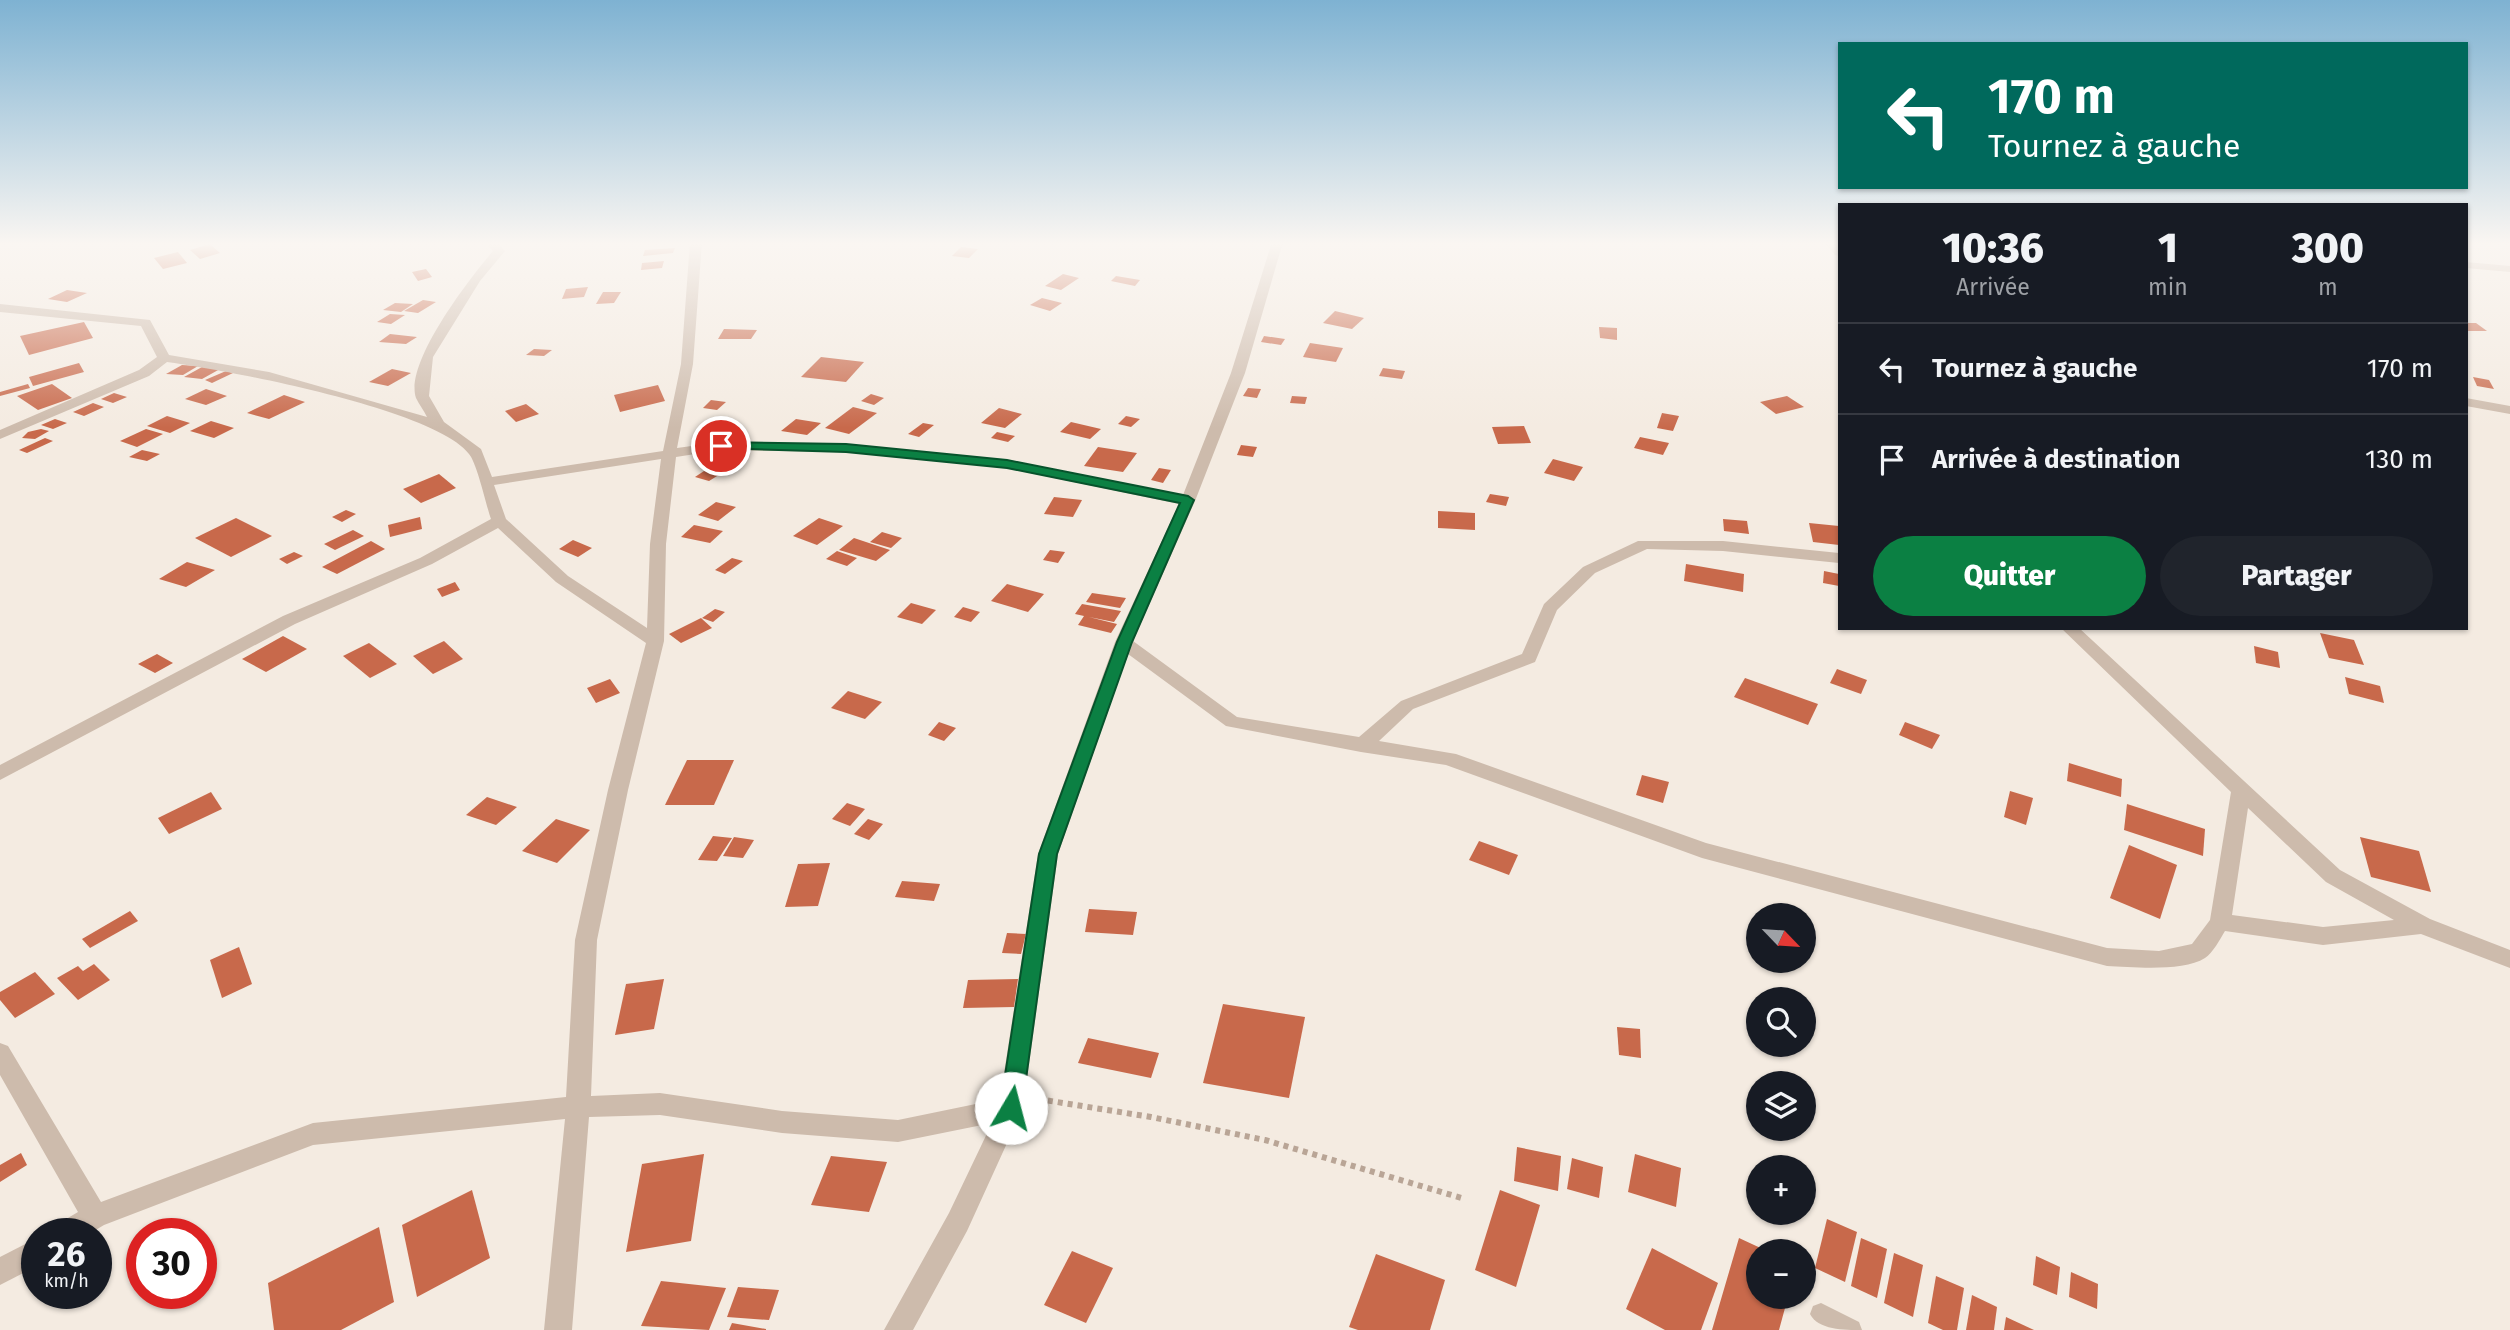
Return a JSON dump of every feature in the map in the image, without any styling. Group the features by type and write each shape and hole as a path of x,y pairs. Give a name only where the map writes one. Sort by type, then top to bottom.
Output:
{"street":[{"path":"439,425 422,396 427,357 460,304"},
{"path":"558,1330 578,1107 586,940 618,790 655,641 658,544 669,454 687,364 691,304"},
{"path":"898,1330 958,1222 1012,1101 1048,854 1124,642 1188,500 1238,373 1259,304"},
{"path":"0,308 146,323 164,358"},
{"path":"0,435 144,373 164,358 259,374 351,397 439,425 476,452 499,521 562,579 655,641"},
{"path":"2468,402 2510,410"},
{"path":"486,482 721,446 846,448 1007,464 1188,500"},
{"path":"0,773 289,620 426,561 499,521"},
{"path":"1361,746 1406,705 1529,658 1550,608 1589,570 1644,544 1723,546 1838,558"},
{"path":"2071,630 2333,876 2422,925 2510,959"},
{"path":"1124,642 1232,722 1449,759 1702,849 2107,957 2159,960 2199,951 2220,922 2241,792"},
{"path":"2220,922 2323,936 2422,925"},
{"path":"0,1053 94,1216"},
{"path":"91,1218 313,1134 578,1107 660,1104 782,1122 898,1131 1012,1101"},
{"path":"0,1272 21,1260"}],"lane":[{"path":"1821,1314 1851,1330"}],"path":[{"path":"1012,1101 1152,1117 1265,1140 1465,1199"}],"building":[{"path":"393,304 413,304 401,312 383,310"},
{"path":"416,304 433,304 418,313 404,311"},
{"path":"1032,304 1060,304 1050,311"},
{"path":"1335,311 1364,318 1352,329 1323,323"},
{"path":"390,314 405,315 391,324 377,322"},
{"path":"84,322 93,338 29,355 20,336"},
{"path":"2468,323 2476,323 2487,331 2468,331"},
{"path":"1599,327 1617,328 1617,340 1600,338"},
{"path":"724,329 757,330 751,339 718,339"},
{"path":"390,334 417,337 406,344 379,342"},
{"path":"1264,336 1285,339 1281,345 1261,342"},
{"path":"1310,343 1343,348 1336,362 1303,357"},
{"path":"534,349 552,350 544,356 526,355"},
{"path":"821,357 864,362 846,382 801,377"},
{"path":"79,363 84,372 33,386 29,377"},
{"path":"182,365 198,366 183,375 166,374"},
{"path":"202,367 220,369 202,379 184,377"},
{"path":"1383,368 1405,371 1402,379 1379,376"},
{"path":"392,369 411,373 388,386 369,382"},
{"path":"226,371 233,373 212,383 205,380"},
{"path":"2473,377 2489,380 2494,389 2477,386"},
{"path":"28,384 30,388 0,396 0,392"},
{"path":"52,384 72,398 38,410 17,396"},
{"path":"658,385 665,401 620,412 614,395"},
{"path":"1248,388 1261,389 1257,398 1243,396"},
{"path":"206,389 227,396 206,405 185,399"},
{"path":"114,393 127,397 113,403 101,399"},
{"path":"871,394 884,398 874,405 861,401"},
{"path":"284,395 305,402 269,419 247,413"},
{"path":"1292,396 1307,397 1305,404 1290,403"},
{"path":"1787,396 1804,407 1776,414 1760,402"},
{"path":"711,400 726,402 717,410 703,408"},
{"path":"93,403 104,407 84,416 73,412"},
{"path":"526,404 539,414 516,422 505,411"},
{"path":"853,407 877,413 849,434 825,428"},
{"path":"999,408 1022,414 1005,428 981,423"},
{"path":"1662,413 1679,416 1673,431 1657,428"},
{"path":"167,416 190,423 170,433 147,426"},
{"path":"1126,416 1140,419 1131,427 1118,424"},
{"path":"55,419 67,423 53,429 41,425"},
{"path":"796,419 821,423 807,435 781,431"},
{"path":"211,421 234,428 214,438 190,431"},
{"path":"1071,422 1101,429 1090,439 1060,432"},
{"path":"923,423 934,425 919,437 908,434"},
{"path":"1524,426 1531,443 1498,444 1492,427"},
{"path":"41,429 49,431 35,439 22,438 28,432"},
{"path":"146,429 163,434 137,447 120,441"},
{"path":"997,432 1015,436 1008,442 991,438"},
{"path":"1640,437 1669,443 1663,455 1634,448"},
{"path":"45,438 53,441 27,453 19,450"},
{"path":"1241,445 1257,447 1253,457 1237,455"},
{"path":"1098,447 1137,453 1123,472 1084,466"},
{"path":"142,450 160,454 147,461 129,457"},
{"path":"1553,459 1583,467 1574,481 1544,473"},
{"path":"1159,468 1171,470 1163,483 1151,480"},
{"path":"707,469 722,473 709,481 695,477"},
{"path":"439,474 456,488 421,503 403,489"},
{"path":"1490,494 1509,497 1506,506 1486,502"},
{"path":"1054,497 1082,500 1073,517 1044,514"},
{"path":"716,502 736,507 718,521 698,515"},
{"path":"346,510 356,514 342,522 332,517"},
{"path":"1438,511 1475,513 1475,530 1438,528"},
{"path":"420,517 422,529 390,537 388,525"},
{"path":"236,518 272,536 231,557 195,538"},
{"path":"819,518 843,526 817,545 793,536"},
{"path":"1723,519 1747,521 1749,534 1724,531"},
{"path":"1809,523 1838,526 1838,545 1813,542"},
{"path":"694,525 723,531 710,543 681,537"},
{"path":"353,530 364,536 335,550 324,544"},
{"path":"882,532 902,538 891,548 870,542"},
{"path":"854,538 890,550 876,561 839,550"},
{"path":"573,540 592,548 578,557 559,549"},
{"path":"371,541 385,549 337,574 322,567"},
{"path":"1050,550 1065,552 1058,563 1043,560"},
{"path":"837,551 857,558 847,566 826,559"},
{"path":"294,552 303,556 287,564 279,559"},
{"path":"732,558 743,561 725,574 715,570"},
{"path":"187,562 215,570 186,587 159,579"},
{"path":"1686,564 1744,574 1743,592 1684,581"},
{"path":"1824,571 1838,574 1838,586 1823,583"},
{"path":"455,582 460,590 442,597 437,589"},
{"path":"1007,584 1044,594 1028,612 991,601"},
{"path":"1092,593 1126,598 1120,608 1086,602"},
{"path":"911,603 936,610 922,624 897,617"},
{"path":"1082,604 1121,611 1114,622 1089,617 1117,624 1111,633 1078,625 1084,616 1075,614"},
{"path":"963,607 980,612 971,622 954,617"},
{"path":"715,609 725,612 713,622 702,618"},
{"path":"701,618 712,628 681,643 669,634"},
{"path":"2320,633 2354,640 2364,665 2329,658"},
{"path":"283,636 307,649 266,672 242,659"},
{"path":"444,641 463,659 433,674 413,656"},
{"path":"369,643 397,664 370,678 343,656"},
{"path":"2254,646 2278,652 2280,668 2256,663"},
{"path":"157,654 173,663 155,673 138,664"},
{"path":"1837,669 1867,680 1861,694 1830,683"},
{"path":"2345,677 2380,686 2384,703 2349,694"},
{"path":"1745,678 1818,704 1808,725 1734,697"},
{"path":"610,679 620,693 596,703 587,688"},
{"path":"848,691 882,702 865,719 831,708"},
{"path":"939,722 956,728 944,741 928,735"},
{"path":"1905,722 1940,735 1932,749 1899,735"},
{"path":"687,760 734,760 714,805 665,805"},
{"path":"2069,763 2122,779 2121,797 2067,781"},
{"path":"1642,775 1669,782 1663,803 1636,795"},
{"path":"2010,791 2033,798 2026,825 2004,817"},
{"path":"211,792 222,809 169,834 158,818"},
{"path":"487,797 517,807 496,825 466,815"},
{"path":"847,803 865,809 850,826 832,819"},
{"path":"2127,804 2205,829 2203,856 2124,830"},
{"path":"556,819 590,830 557,863 522,851"},
{"path":"868,819 883,824 869,840 854,834"},
{"path":"713,836 732,838 717,861 698,860"},
{"path":"734,837 754,840 743,858 723,856"},
{"path":"2360,837 2419,851 2431,892 2371,877"},
{"path":"1479,841 1518,855 1509,875 1469,860"},
{"path":"2129,845 2177,865 2160,919 2110,898"},
{"path":"830,863 818,906 785,907 798,864"},
{"path":"902,881 940,884 934,901 895,897"},
{"path":"1089,909 1137,912 1133,935 1085,932"},
{"path":"130,911 138,921 90,948 82,939"},
{"path":"1007,933 1026,934 1021,954 1002,953"},
{"path":"239,947 252,984 222,998 210,960"},
{"path":"94,964 110,980 78,1000 57,978 78,966 83,971"},
{"path":"35,972 55,994 15,1018 0,1000 0,992"},
{"path":"664,979 654,1029 615,1035 626,984"},
{"path":"1018,979 1014,1007 963,1008 968,980"},
{"path":"1223,1004 1305,1017 1289,1098 1203,1083"},
{"path":"1617,1027 1640,1029 1641,1058 1619,1055"},
{"path":"1088,1038 1159,1053 1151,1078 1078,1063"},
{"path":"1517,1147 1561,1156 1558,1191 1514,1181"},
{"path":"21,1153 27,1165 0,1182 0,1165"},
{"path":"704,1154 691,1241 626,1252 642,1164"},
{"path":"1635,1154 1681,1168 1676,1207 1628,1192"},
{"path":"831,1156 887,1162 869,1212 811,1205"},
{"path":"1572,1158 1603,1167 1599,1198 1567,1189"},
{"path":"472,1190 490,1258 417,1297 402,1225"},
{"path":"1500,1190 1540,1205 1516,1287 1475,1270"},
{"path":"1827,1219 1857,1232 1845,1282 1816,1268"},
{"path":"379,1227 394,1302 341,1330 274,1330 268,1283"},
{"path":"1739,1238 1746,1241 1746,1309 1785,1309 1779,1330 1712,1330"},
{"path":"1861,1238 1887,1249 1877,1298 1851,1286"},
{"path":"1652,1248 1718,1283 1701,1330 1665,1330 1626,1309"},
{"path":"1072,1251 1113,1268 1086,1323 1044,1305"},
{"path":"1894,1253 1923,1265 1913,1317 1884,1303"},
{"path":"1376,1254 1445,1280 1430,1330 1358,1330 1349,1327"},
{"path":"2036,1256 2060,1267 2057,1295 2033,1285"},
{"path":"2071,1272 2098,1284 2097,1309 2069,1297"},
{"path":"1936,1276 1964,1288 1957,1330 1943,1330 1928,1323"},
{"path":"661,1281 726,1288 709,1330 641,1326"},
{"path":"738,1287 779,1290 769,1320 727,1317"},
{"path":"1972,1295 1997,1307 1994,1330 1966,1330"},
{"path":"2006,1317 2034,1330 2004,1330"},
{"path":"732,1323 766,1329 766,1330 729,1330"}],"route":[{"path":"721,446 846,448 1007,464 1188,500 1124,642 1048,854 1011,1108"}]}
